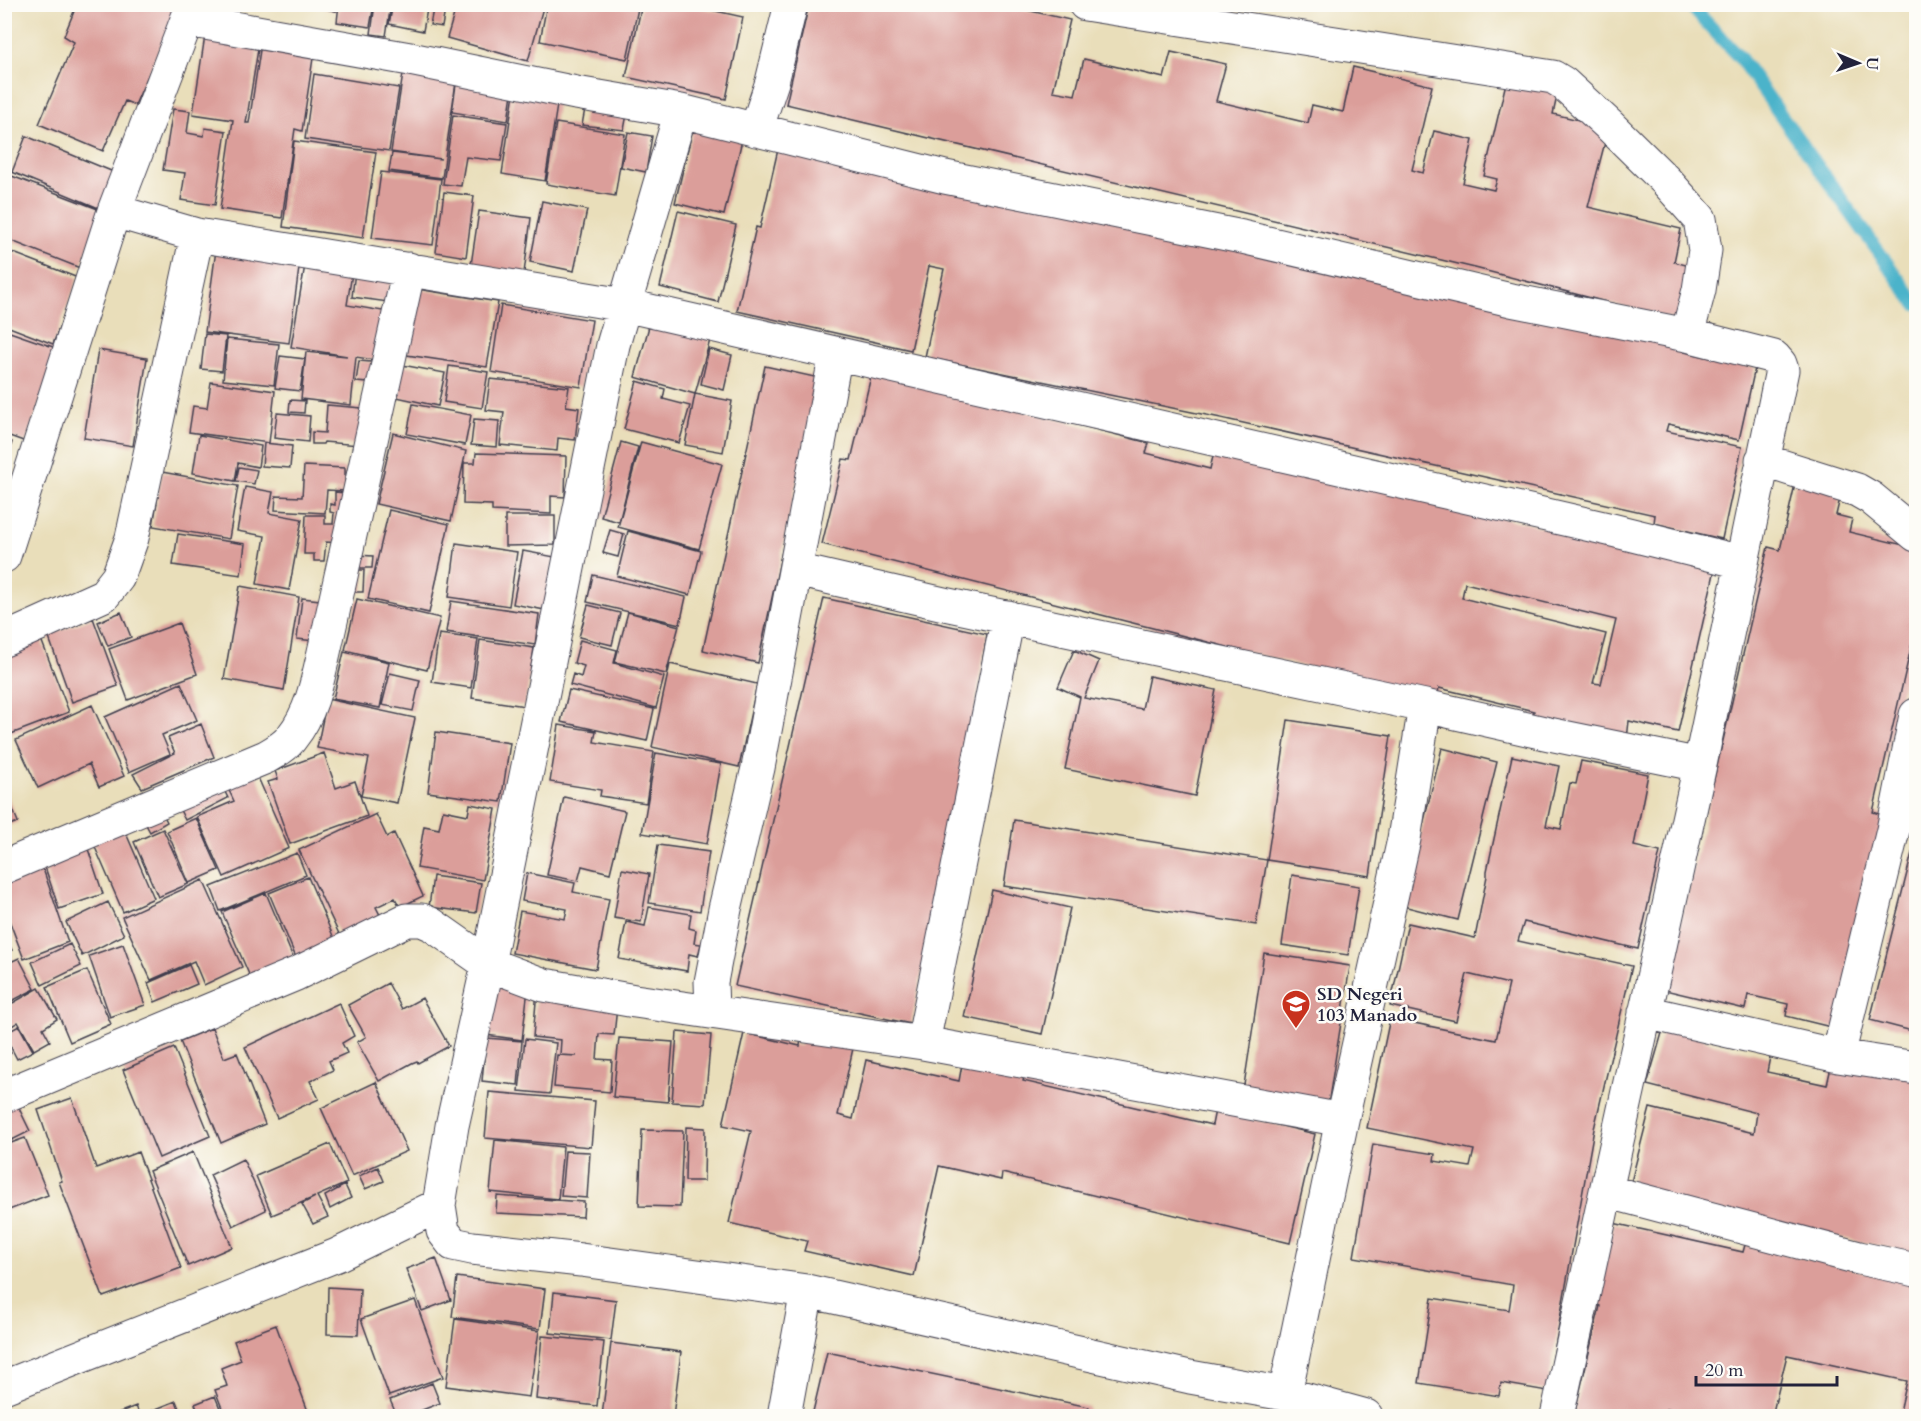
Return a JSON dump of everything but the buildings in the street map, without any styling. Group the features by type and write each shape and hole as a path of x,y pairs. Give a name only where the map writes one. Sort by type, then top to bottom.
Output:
{"street":[{"path":"756,130 772,82 791,4"},
{"path":"1085,4 1553,77 1563,82 1666,181 1700,219 1705,250 1704,259 1699,290 1687,335"},
{"path":"4,556 114,211 191,12 576,93 681,111 945,177 1242,237 1511,300 1687,335 1774,357 1782,370 1700,765 1557,1416"},
{"path":"681,111 624,305 608,368 488,964 452,1125 439,1204 443,1231 453,1244 462,1246 593,1261 807,1291 1190,1377 1285,1394 1366,1416"},
{"path":"114,211 197,236 624,305 1608,529 1741,562"},
{"path":"4,640 104,595 118,577 132,538 197,236"},
{"path":"4,867 257,761 278,750 291,739 302,722 312,697 327,639 409,269"},
{"path":"712,1012 711,982 725,909 758,768 836,353"},
{"path":"1762,460 1857,490 1871,498 1917,535"},
{"path":"796,570 1560,737 1700,765"},
{"path":"923,1043 1008,617"},
{"path":"1285,1394 1404,839 1425,706"},
{"path":"1838,1056 1893,830 1917,716"},
{"path":"4,1096 296,974 406,920 422,920 488,964 544,985 923,1043 1342,1120"},
{"path":"1645,1012 1838,1056 1917,1068"},
{"path":"1606,1191 1858,1258 1917,1270"},
{"path":"4,1387 337,1255 439,1204"},
{"path":"784,1416 807,1291"}],"waterway":[{"path":"1689,4 1740,58 1916,304"}],"place":[{"name":"SD Negeri 103 Manado","path":"1296,1030"}]}
